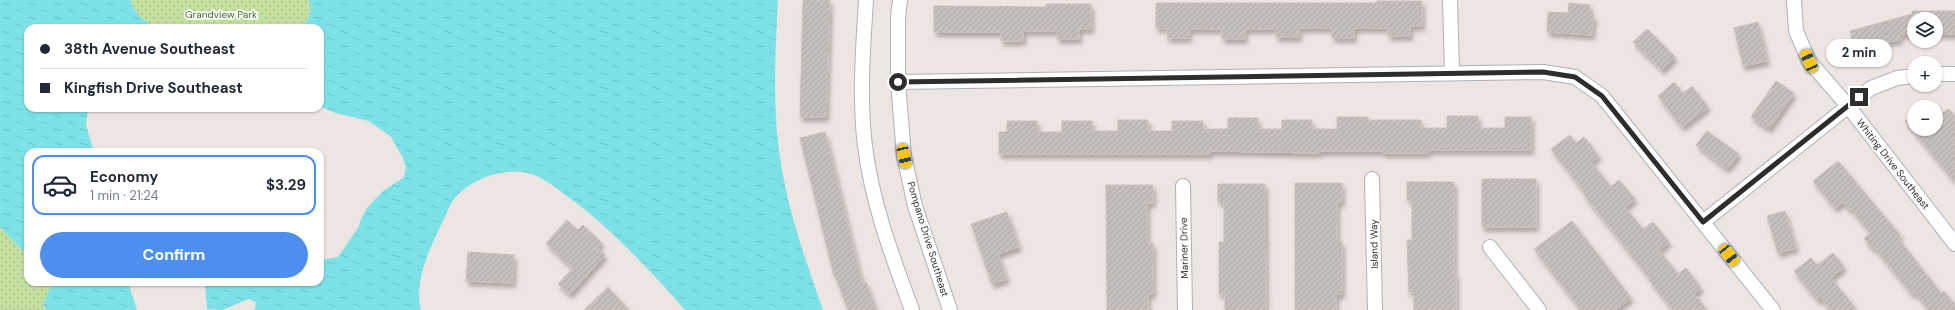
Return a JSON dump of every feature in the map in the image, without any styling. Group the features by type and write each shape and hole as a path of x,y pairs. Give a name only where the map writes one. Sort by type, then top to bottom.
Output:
{"street":[{"path":"866,0 863,49 865,146 874,197 889,248 912,310"},
{"name":"Pompano Drive Southeast","path":"900,0 898,18 898,82 905,163 915,206 950,310"},
{"path":"1450,0 1452,73"},
{"name":"Whiting Drive Southeast","path":"1794,0 1796,32 1809,61 1848,106 1955,244"},
{"path":"898,82 1543,72 1575,77 1602,96 1773,310"},
{"path":"1943,74 1955,74"},
{"path":"1703,222 1871,88 1897,78 1907,77"},
{"name":"Island Way","path":"1372,179 1375,310"},
{"name":"Mariner Drive","path":"1183,186 1185,310"},
{"path":"1490,247 1539,310"}],"green space":[{"name":"Grandview Park","path":"131,0 309,0 310,12 308,19 304,24 150,24 137,13"},
{"path":"0,227 24,252 24,286 51,286 43,304 47,310 0,310"}],"water":[{"path":"0,0 131,0 137,13 150,24 24,24 24,112 88,112 86,125 93,148 24,148 24,252 0,227"},
{"path":"309,0 778,0 775,102 781,164 793,220 823,310 685,310 658,279 614,235 583,208 544,180 528,173 518,172 498,173 478,180 469,185 452,201 424,264 419,288 421,310 254,310 256,305 255,302 249,299 222,310 207,309 205,286 324,286 324,259 338,257 358,228 367,208 383,191 404,177 406,167 403,158 391,137 369,121 335,113 324,108 324,24 304,24 308,19 310,8"},
{"path":"51,286 129,286 137,310 47,310 43,304"}],"building":[{"path":"803,0 830,0 826,117 800,117"},
{"path":"1377,1 1422,1 1422,26 1410,26 1410,36 1388,36 1388,28 1354,28 1354,38 1332,38 1332,28 1299,28 1299,37 1276,37 1276,29 1245,29 1245,39 1222,39 1222,29 1189,29 1189,38 1167,38 1167,28 1156,28 1156,3 1377,3"},
{"path":"1569,3 1590,5 1589,15 1594,15 1592,35 1547,32 1548,12 1568,13"},
{"path":"1046,4 1091,4 1091,29 1079,29 1079,39 1057,39 1057,31 1023,31 1023,41 1001,41 1001,32 934,32 934,6 1046,7"},
{"path":"1955,11 1955,34 1943,34 1943,12 1912,12"},
{"path":"1907,15 1907,34 1899,34 1901,39 1855,51 1850,31"},
{"path":"1758,22 1767,61 1743,66 1734,28"},
{"path":"1647,29 1675,57 1662,70 1633,42"},
{"path":"1776,81 1794,93 1769,129 1751,117"},
{"path":"1674,82 1683,93 1692,86 1708,107 1682,127 1658,96"},
{"path":"1949,109 1955,116 1955,182 1917,136 1943,136 1943,113"},
{"path":"1447,116 1478,116 1478,128 1505,128 1505,117 1531,117 1531,150 1428,150 1428,153 1383,153 1383,151 1319,151 1319,153 1210,151 1210,154 999,154 999,132 1007,132 1007,121 1037,121 1037,132 1062,132 1062,121 1092,121 1092,131 1118,131 1118,120 1148,120 1148,131 1172,131 1172,121 1203,121 1203,129 1228,129 1228,118 1258,118 1258,129 1282,129 1282,120 1312,120 1312,129 1337,129 1337,117 1368,117 1368,120 1421,120 1421,128 1447,128"},
{"path":"1707,131 1739,154 1727,169 1696,145"},
{"path":"825,132 862,283 866,282 876,310 848,310 835,275 834,276 800,138"},
{"path":"1570,135 1576,143 1584,137 1599,156 1591,162 1611,187 1619,180 1635,199 1625,207 1643,229 1653,222 1669,242 1659,250 1678,274 1686,268 1701,288 1694,294 1707,310 1673,310 1650,281 1651,280 1584,195 1585,193 1551,149"},
{"path":"1838,161 1901,236 1898,238 1941,293 1944,291 1955,305 1955,310 1929,310 1915,292 1912,294 1874,247 1872,248 1864,238 1871,233 1850,208 1848,209 1843,202 1835,208 1813,181"},
{"path":"1482,179 1536,179 1536,227 1482,227"},
{"path":"1407,182 1454,182 1454,274 1456,274 1456,310 1414,310 1414,292 1409,292 1407,240 1412,240 1412,200 1407,200"},
{"path":"1295,183 1342,183 1342,202 1337,202 1337,242 1342,242 1342,294 1336,294 1336,310 1295,310"},
{"path":"1218,184 1265,184 1266,310 1225,310 1225,294 1219,294 1219,242 1224,242 1224,202 1218,202"},
{"path":"1106,185 1153,185 1153,203 1147,203 1147,243 1153,243 1153,294 1148,294 1148,310 1107,310"},
{"path":"1785,211 1796,248 1778,253 1767,216"},
{"path":"1007,212 1019,247 998,254 1007,279 992,284 971,224"},
{"path":"567,220 578,230 583,225 602,243 597,248 605,255 570,294 558,284 573,268 546,243"},
{"path":"1572,221 1631,298 1615,310 1581,310 1534,249"},
{"path":"468,252 514,255 513,283 466,281"},
{"path":"1833,253 1844,267 1831,278 1857,310 1830,310 1821,298 1818,301 1794,271 1811,258 1817,265"},
{"path":"608,287 629,310 584,310"}],"route":[{"path":"898,82 1543,72 1575,77 1602,96 1703,222 1859,97"}]}
